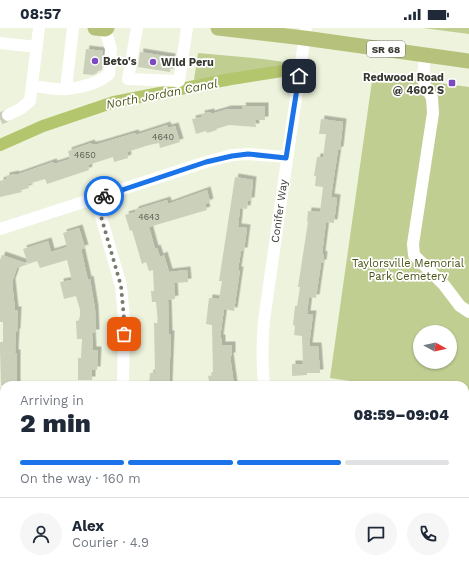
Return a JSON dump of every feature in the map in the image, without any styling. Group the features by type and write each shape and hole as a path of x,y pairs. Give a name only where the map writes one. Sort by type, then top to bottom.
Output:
{"main road":[{"name":"SR 68","path":"218,28 305,33 425,55 469,61"}],"street":[{"path":"3,117 30,101 39,28"},
{"path":"66,89 73,28"},
{"path":"32,86 66,89 90,84 103,79 109,74 112,49 102,28"},
{"path":"137,28 128,79 179,81 187,28"},
{"name":"Conifer Way","path":"264,381 262,342 264,320 305,33"},
{"path":"0,43 37,47"},
{"path":"425,55 422,78 432,98 433,113 413,244 414,255 444,285 460,306 469,312"},
{"path":"0,229 206,162 248,154 286,158"},
{"path":"96,199 122,294 124,318 123,381"}],"green space":[{"path":"423,28 469,28 469,34"},
{"path":"198,53 284,62 284,66 194,80"},
{"name":"Taylorsville Memorial Park Cemetery","path":"373,74 469,87 469,381 351,381 330,378"}],"building":[{"name":"Beto's","path":"86,49 103,51 102,70 93,75 83,74"},
{"path":"140,52 172,57 170,72 138,67"},
{"path":"242,106 265,106 265,120 255,120 256,127 229,125 207,133 206,131 196,134 192,119 202,117 201,114 211,112 211,114 228,109 243,109"},
{"path":"321,119 343,122 340,150 338,150 331,197 337,198 334,223 326,222 322,254 324,255 323,263 321,263 316,298 309,297 307,314 313,314 309,346 318,346 320,373 307,373 307,375 292,376 292,364 303,364 302,336 294,335 295,326 293,325 295,306 297,306 300,287 298,287 308,222 308,211 320,212 323,187 315,186 316,176 314,176 317,157 323,157 326,134 319,134"},
{"path":"167,125 168,128 175,126 180,142 160,148 159,143 149,145 127,152 128,158 114,162 113,157 88,165 89,170 47,184 45,179 28,184 29,188 21,190 22,192 0,197 0,181 6,179 6,176 16,175 53,162 54,164 70,159 68,151 91,143 92,145 98,144 135,133 136,135"},
{"path":"235,177 253,180 251,201 248,201 247,209 240,208 238,227 247,228 244,251 241,251 238,270 240,270 234,311 224,309 220,338 222,338 222,345 232,345 232,356 230,356 233,381 209,381 208,376 213,375 212,325 206,324 209,298 219,299 222,281 219,281"},
{"path":"207,190 210,202 205,204 207,210 149,227 155,249 157,248 160,257 164,255 169,272 187,270 188,282 174,283 175,299 168,300 169,334 171,334 169,381 149,381 150,373 155,373 154,323 158,323 156,302 152,302 151,291 154,291 153,270 149,271 146,262 142,264 132,230 130,231 125,215 135,212 135,210 167,200 168,204"},
{"path":"79,228 85,248 81,249 88,280 90,279 95,309 96,333 92,333 93,350 98,350 97,370 92,370 92,380 78,380 78,358 81,358 82,339 77,339 76,321 80,320 80,310 76,296 64,299 60,282 72,280 67,260 40,268 37,261 17,268 12,282 15,310 18,310 15,353 17,353 17,381 1,381 0,342 3,342 3,322 0,322 0,260 2,255 28,264 23,249 48,241 51,252 67,247 63,233"}],"waterway":[{"name":"North Jordan Canal","path":"0,145 43,126 114,102 231,79 282,71"}],"tunnel":[{"path":"0,119 8,115"}],"way so far":[{"path":"104,196 96,199 121,286 124,334"}],"place":[{"name":"Beto's","path":"95,61"},
{"name":"Wild Peru","path":"153,62"},
{"name":"Redwood Road @ 4602 S","path":"452,83"}],"route":[{"path":"104,196 206,162 232,156 258,154 286,158 299,76"}]}
